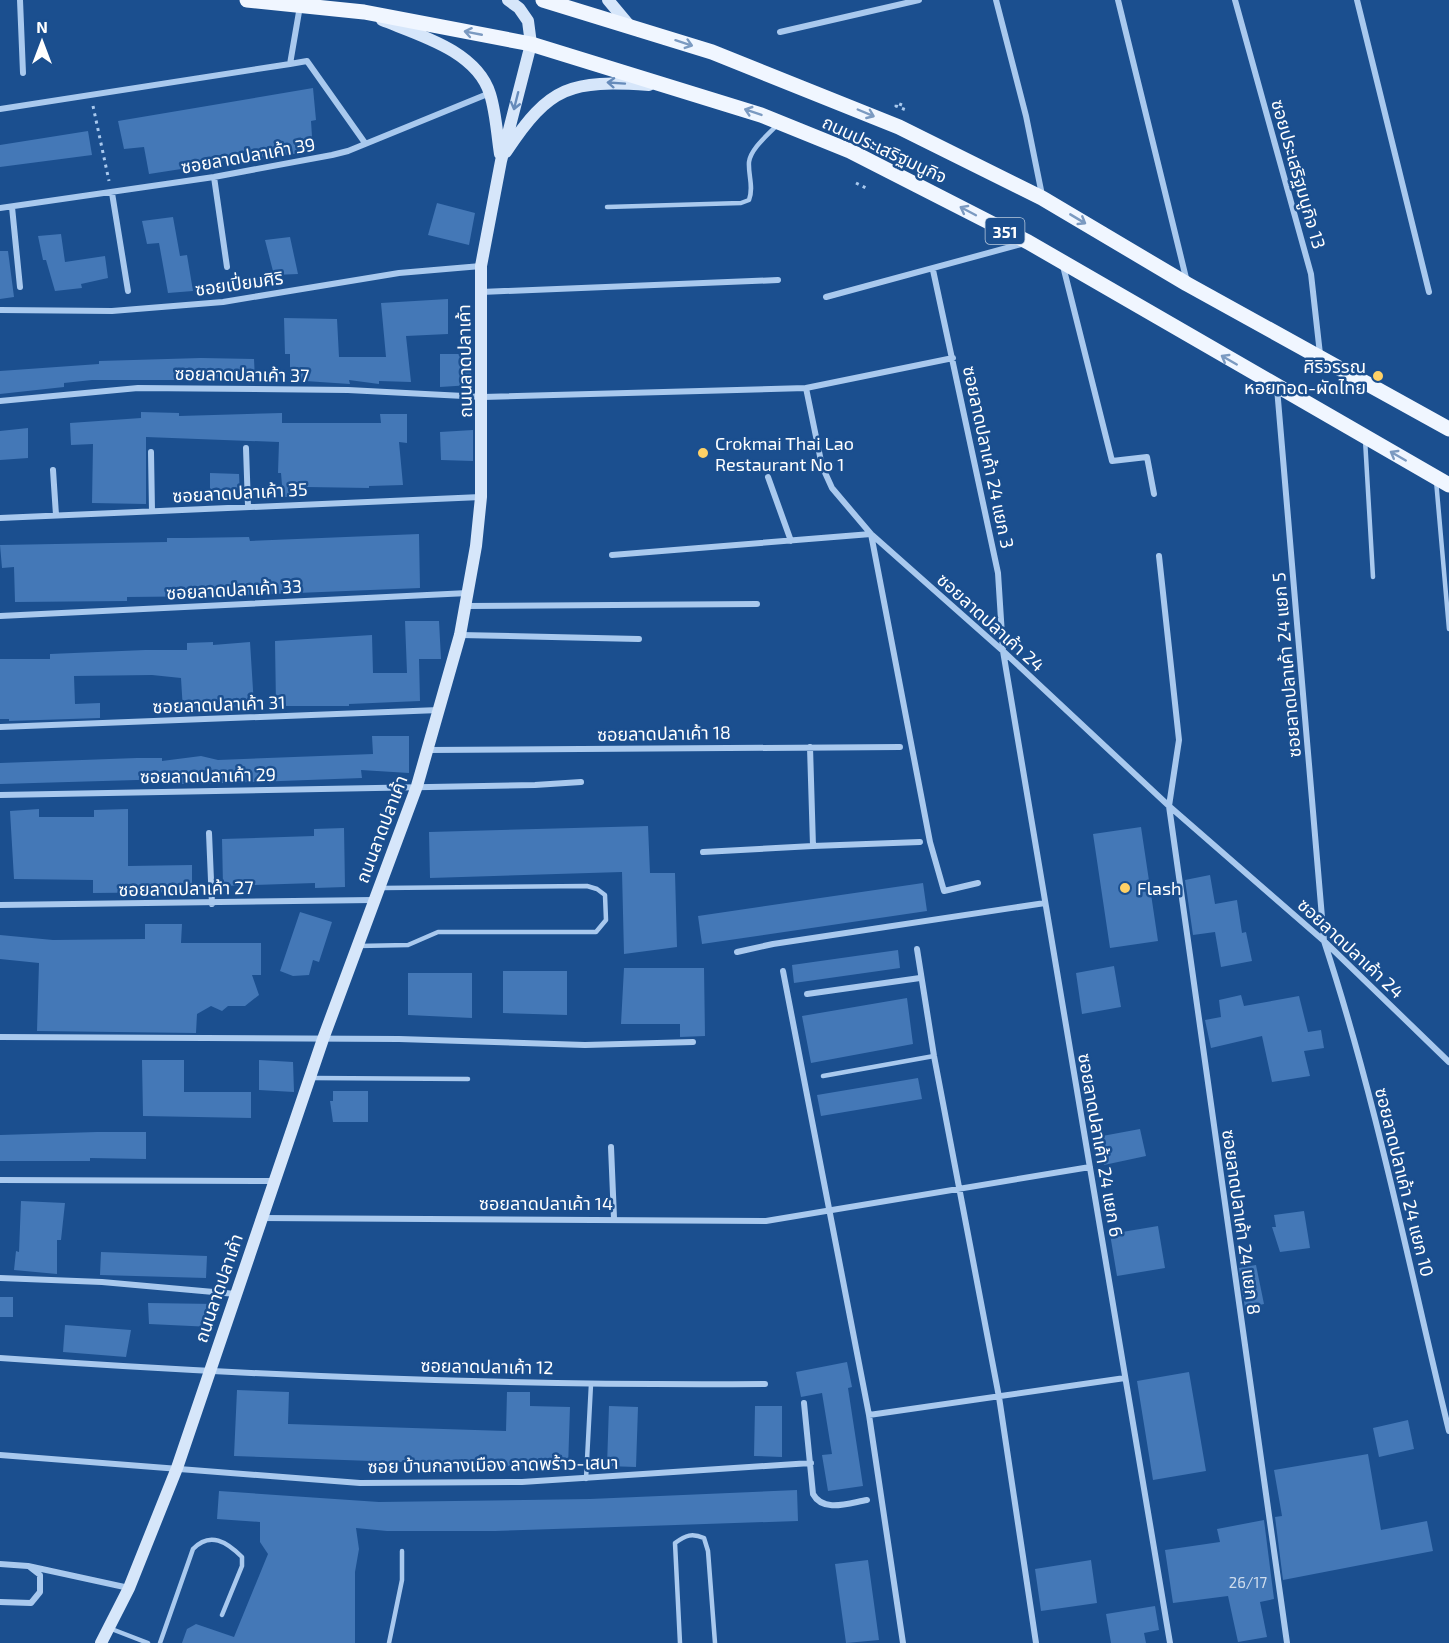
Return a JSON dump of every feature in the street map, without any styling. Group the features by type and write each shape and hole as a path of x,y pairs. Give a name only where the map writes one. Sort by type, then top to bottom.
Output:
{"main road":[{"name":"ถนนประเสริฐมนูกิจ","path":"247,0 301,1 531,44 674,86 779,122 850,151 1028,242 1443,482"},
{"name":"ถนนลาดปลาเค้า","path":"101,1643 129,1588 177,1468 309,1078 417,786 460,635 469,593 481,497 483,397 481,266 501,161 531,44 528,21 519,8 508,0"},
{"name":"ถนนประเสริฐมนูกิจ","path":"543,0 629,25 807,87 899,126 1042,198 1187,284 1449,429"},
{"path":"608,0 629,25"},
{"path":"364,12 432,40 473,66 490,93 501,161"},
{"path":"501,161 533,114 565,91 599,82 674,86"}],"street":[{"path":"20,0 23,73"},
{"path":"780,32 919,0"},
{"path":"996,0 1026,116 1042,198"},
{"path":"1118,0 1187,284"},
{"name":"ซอยประเสริฐมนูกิจ 13","path":"1235,0 1311,274 1321,359"},
{"path":"1358,0 1429,292"},
{"path":"291,64 301,1"},
{"path":"0,109 307,61 365,143"},
{"name":"ซอยลาดปลาเค้า 39","path":"0,208 214,177 332,155 490,93"},
{"path":"214,177 227,267"},
{"path":"112,193 128,291"},
{"path":"12,207 20,286"},
{"path":"826,297 933,270 1028,242"},
{"path":"1062,262 1112,461 1147,457 1154,494"},
{"name":"ซอยเปี่ยมศิริ","path":"0,310 112,311 223,302 422,270 481,266"},
{"name":"ซอยลาดปลาเค้า 24 แยก 3","path":"933,270 998,573 1003,651"},
{"path":"481,292 778,280"},
{"path":"483,397 806,388 953,357"},
{"name":"ซอยลาดปลาเค้า 24 แยก 5","path":"1277,387 1324,941"},
{"name":"ซอยลาดปลาเค้า 37","path":"0,402 138,388 348,390 483,397"},
{"name":"ซอยลาดปลาเค้า 24","path":"806,388 822,466 832,488 871,534 1003,651 1169,806 1324,941 1449,1062"},
{"path":"246,448 248,506"},
{"path":"151,453 152,511"},
{"path":"53,470 56,515"},
{"path":"768,477 791,541"},
{"name":"ซอยลาดปลาเค้า 35","path":"0,518 481,497"},
{"path":"612,555 871,534 930,842 944,891 978,883"},
{"name":"ซอยลาดปลาเค้า 24 แยก 8","path":"1159,556 1179,740 1169,806 1287,1643"},
{"name":"ซอยลาดปลาเค้า 33","path":"0,616 469,593"},
{"path":"466,606 757,603"},
{"path":"460,635 639,639"},
{"name":"ซอยลาดปลาเค้า 24 แยก 6","path":"1003,651 1170,1643"},
{"name":"ซอยลาดปลาเค้า 31","path":"0,727 439,710"},
{"path":"810,747 813,846"},
{"name":"ซอยลาดปลาเค้า 18","path":"428,750 900,747"},
{"name":"ซอยลาดปลาเค้า 29","path":"0,795 535,785 581,782"},
{"path":"209,833 212,904"},
{"path":"703,852 920,842"},
{"name":"ซอยลาดปลาเค้า 27","path":"0,905 212,904 376,894"},
{"path":"737,952 773,944 1045,903"},
{"name":"ซอยลาดปลาเค้า 24 แยก 10","path":"1324,941 1346,1006 1396,1202 1449,1431"},
{"path":"917,949 934,1056 999,1397 1036,1643"},
{"path":"783,971 869,1415 903,1643"},
{"path":"807,994 920,978"},
{"path":"0,1038 323,1039 585,1045 693,1042"},
{"path":"611,1147 614,1218"},
{"name":"ซอยลาดปลาเค้า 14","path":"261,1218 614,1218 766,1221 1090,1167"},
{"path":"0,1180 274,1181"},
{"path":"0,1278 102,1282 236,1294"},
{"name":"ซอยลาดปลาเค้า 12","path":"0,1358 208,1372 591,1384 765,1384"},
{"path":"869,1415 1125,1378"},
{"path":"804,1403 813,1494 821,1504 827,1506 867,1500"},
{"name":"ซอย บ้านกลางเมือง ลาดพร้าว-เสนา","path":"0,1455 360,1483 586,1479 811,1463"},
{"path":"0,1564 28,1566 129,1588"},
{"path":"0,1602 31,1603 40,1592 40,1575 28,1566"}],"lane":[{"path":"607,207 741,203 749,200 752,193 749,160 779,122"},
{"path":"1365,437 1373,577"},
{"path":"1443,482 1449,629"},
{"path":"356,946 408,945 438,932 596,932 606,920 605,896 597,889 587,886 376,894"},
{"path":"823,1076 934,1056"},
{"path":"309,1078 468,1079"},
{"path":"586,1479 591,1384"},
{"path":"680,1643 675,1543 684,1536 694,1534 704,1538 708,1551 715,1643"},
{"path":"160,1643 184,1572 194,1549 202,1539 212,1538 242,1557 242,1566 222,1616"},
{"path":"389,1643 402,1580 402,1551"},
{"path":"109,1628 148,1643"}],"path":[{"path":"90,95 112,193"},
{"path":"902,105 897,103 896,106 906,110"},
{"path":"856,183 866,188 864,190 860,188"}],"building":[{"path":"313,88 316,120 311,121 313,152 194,164 194,167 149,174 144,147 124,149 118,121"},
{"path":"88,131 92,155 0,167 0,145"},
{"path":"437,203 475,213 469,245 428,235"},
{"path":"173,217 180,256 187,255 193,291 168,293 159,243 147,244 142,221"},
{"path":"61,234 65,262 105,256 108,278 81,284 82,288 55,291 46,260 43,260 38,236"},
{"path":"290,237 298,274 274,275 265,240"},
{"path":"0,251 8,251 14,297 0,299"},
{"path":"448,299 448,334 406,336 411,382 379,381 379,384 349,380 350,384 290,380 290,354 285,354 284,318 337,319 339,357 386,357 381,303"},
{"path":"440,354 471,354 471,385 440,387"},
{"path":"254,359 255,380 180,377 179,380 92,380 64,383 64,387 0,394 0,371 99,364 99,361"},
{"path":"141,412 179,413 179,416 282,413 282,423 381,423 380,414 407,414 407,443 399,442 403,485 369,486 369,488 307,487 307,497 283,497 281,473 278,473 279,442 146,437 146,504 92,503 93,444 71,445 70,423 141,418"},
{"path":"28,428 28,458 0,460 0,431"},
{"path":"473,430 473,461 441,460 440,432"},
{"path":"210,473 239,474 240,495 210,494"},
{"path":"419,534 420,588 225,596 127,597 127,601 15,602 14,567 2,568 0,545 167,542 167,538 249,537 250,541"},
{"path":"405,621 439,621 441,659 419,659 420,701 349,704 349,706 276,706 275,641 372,635 373,673 407,673"},
{"path":"213,642 213,645 250,642 254,706 183,711 181,678 152,675 74,676 75,704 100,703 100,718 9,721 9,719 0,719 0,659 50,659 50,654 187,650 187,643"},
{"path":"372,736 409,736 409,773 361,770 362,778 224,783 180,784 180,781 137,780 0,784 0,763 137,758 162,758 162,761 201,756 218,760 373,754"},
{"path":"39,809 39,817 94,817 94,810 128,809 128,866 192,865 192,892 93,893 93,880 14,879 10,811"},
{"path":"648,826 650,873 675,873 677,947 624,954 622,872 430,878 429,832"},
{"name":"Flash","path":"1141,827 1158,941 1110,948 1093,834"},
{"path":"344,828 345,887 315,888 315,883 223,886 222,839 314,836 314,829"},
{"path":"1210,875 1215,904 1237,900 1242,933 1246,932 1252,961 1221,967 1215,932 1193,935 1185,880"},
{"path":"923,883 927,911 702,944 698,916"},
{"path":"300,912 332,922 319,962 313,960 309,975 293,976 280,971"},
{"path":"145,924 182,924 181,943 261,943 261,975 252,975 259,995 245,1006 228,1006 222,1011 211,1006 197,1014 196,1033 37,1031 39,963 0,959 0,935 53,940 145,939"},
{"path":"898,950 900,968 794,983 792,965"},
{"path":"1114,966 1121,1007 1082,1014 1076,973"},
{"path":"624,968 704,968 705,1036 680,1037 680,1024 621,1024"},
{"path":"503,971 567,971 567,1015 503,1013"},
{"path":"408,973 472,973 472,1018 408,1015"},
{"path":"1241,995 1244,1006 1299,996 1308,1032 1321,1030 1324,1048 1304,1051 1310,1076 1272,1082 1262,1036 1211,1048 1205,1020 1221,1017 1219,1000"},
{"path":"907,998 913,1044 811,1063 802,1016"},
{"path":"142,1060 184,1060 184,1092 251,1092 251,1118 143,1116"},
{"path":"259,1060 293,1062 294,1092 259,1090"},
{"path":"918,1078 922,1099 821,1116 817,1095"},
{"path":"333,1091 368,1091 368,1122 333,1122 330,1101 333,1101"},
{"path":"1140,1129 1146,1156 1104,1165 1097,1137"},
{"path":"146,1132 146,1159 0,1161 0,1135"},
{"path":"21,1201 65,1203 61,1240 57,1240 57,1274 14,1270 16,1251 19,1252"},
{"path":"1304,1211 1310,1248 1280,1252 1272,1227 1276,1227 1274,1215"},
{"path":"1158,1226 1165,1268 1117,1276 1110,1234"},
{"path":"101,1252 207,1256 206,1278 100,1275"},
{"path":"1256,1265 1264,1304 1245,1308 1239,1268"},
{"path":"0,1297 13,1297 13,1317 0,1317"},
{"path":"148,1303 216,1304 212,1327 149,1324"},
{"path":"65,1325 131,1330 126,1357 63,1352"},
{"path":"847,1362 852,1387 848,1388 863,1486 828,1491 822,1455 832,1454 822,1393 801,1397 796,1372"},
{"path":"1189,1372 1206,1471 1153,1480 1137,1381"},
{"path":"237,1390 289,1392 288,1424 506,1431 507,1392 530,1392 530,1406 570,1407 568,1468 234,1456"},
{"path":"609,1406 638,1407 636,1467 607,1466"},
{"path":"755,1406 782,1406 782,1457 754,1456"},
{"path":"1408,1420 1414,1449 1379,1457 1373,1428"},
{"path":"1368,1454 1381,1530 1427,1521 1433,1551 1283,1580 1275,1517 1282,1516 1274,1470"},
{"path":"797,1490 798,1521 495,1531 387,1531 356,1528 359,1549 355,1572 355,1643 182,1643 187,1629 196,1624 234,1637 268,1554 260,1542 260,1522 217,1519 219,1491 379,1502 590,1499"},
{"path":"1264,1520 1274,1599 1260,1602 1267,1637 1238,1642 1228,1596 1173,1603 1165,1550 1220,1542 1217,1529"},
{"path":"868,1560 879,1640 846,1643 835,1564"},
{"path":"1091,1560 1097,1603 1041,1611 1035,1569"},
{"path":"1155,1606 1159,1630 1144,1633 1146,1643 1111,1643 1106,1614"}],"place":[{"name":"ศิริวรรณ หอยทอด-ผัดไทย","path":"1378,376"},
{"name":"Crokmai Thai Lao Restaurant No 1","path":"703,453"},
{"name":"Flash","path":"1125,888"}]}
